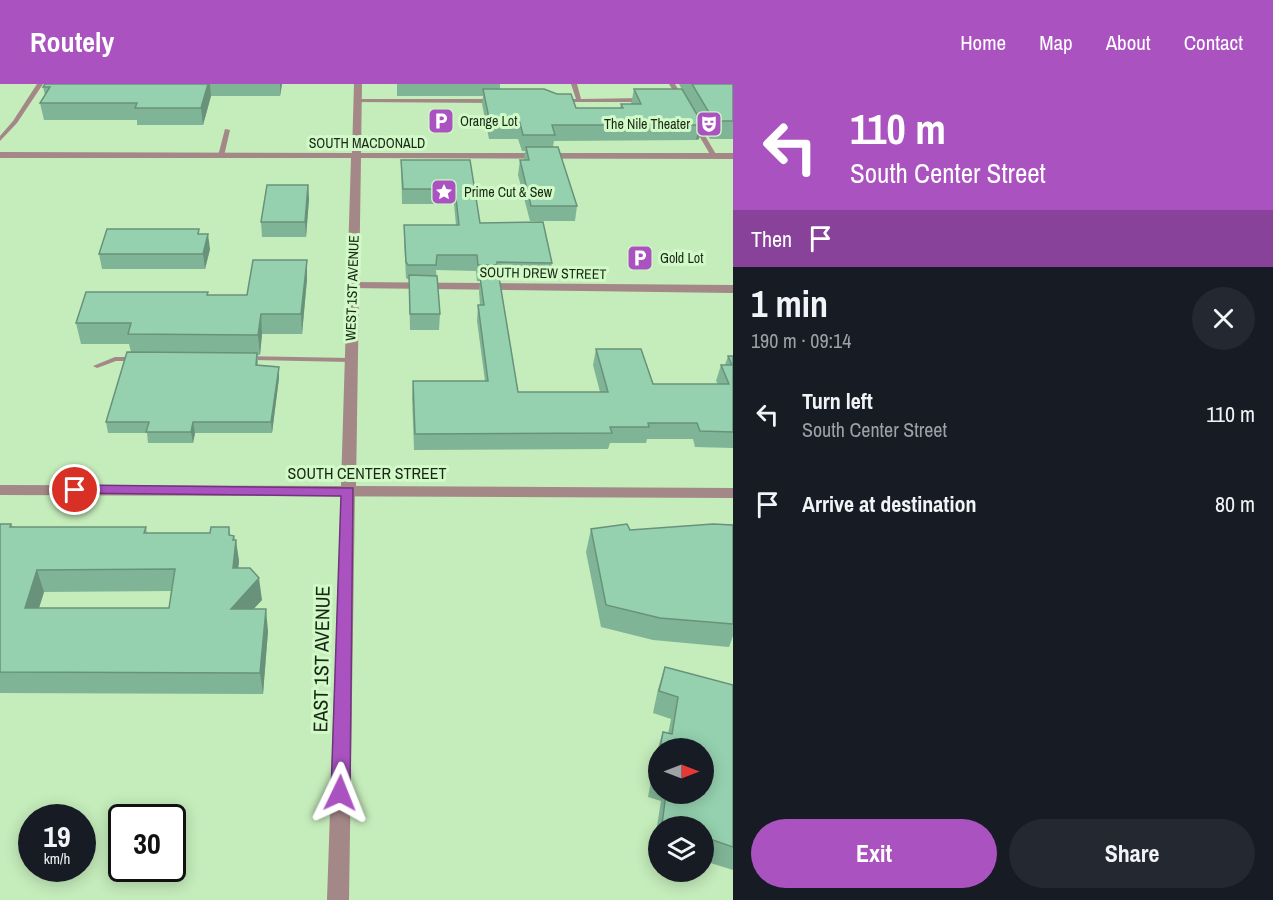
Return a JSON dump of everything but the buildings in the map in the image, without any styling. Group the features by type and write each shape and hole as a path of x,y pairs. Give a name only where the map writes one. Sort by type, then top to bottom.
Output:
{"street":[{"name":"WEST 1ST AVENUE","path":"348,491 358,84"},
{"name":"SOUTH MACDONALD","path":"0,155 733,156"},
{"name":"SOUTH DREW STREET","path":"352,286 733,289"},
{"name":"SOUTH CENTER STREET","path":"0,490 733,493"},
{"name":"EAST 1ST AVENUE","path":"338,900 348,491"}],"lane":[{"path":"0,139 40,84"},
{"path":"574,84 579,101"},
{"path":"672,84 687,110"},
{"path":"358,100 504,101"},
{"path":"558,101 649,100"},
{"path":"671,100 682,100"},
{"path":"693,120 714,156"},
{"path":"221,156 227,130"},
{"path":"97,366 115,359 150,358"},
{"path":"243,358 350,360"}],"place":[{"name":"Orange Lot","path":"441,121"},
{"name":"The Nile Theater","path":"709,124"},
{"name":"Prime Cut & Sew","path":"444,192"},
{"name":"Gold Lot","path":"640,258"}],"route":[{"path":"75,490 348,491 340,793"}]}
